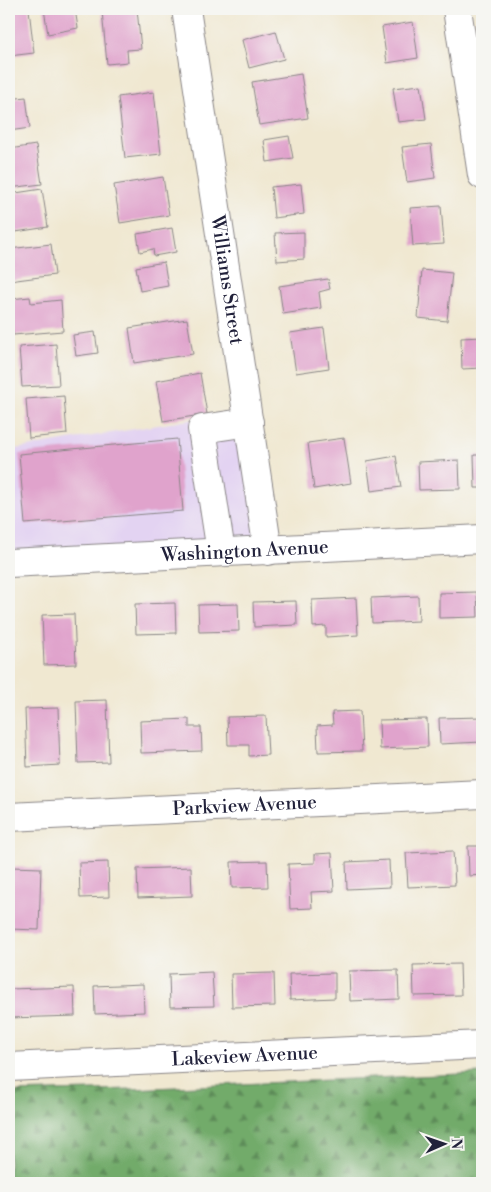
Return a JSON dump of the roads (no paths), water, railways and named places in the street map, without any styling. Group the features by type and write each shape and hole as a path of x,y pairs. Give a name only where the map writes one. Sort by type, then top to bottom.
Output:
{"street":[{"name":"Williams Street","path":"186,9 268,551"},
{"path":"457,9 482,175"},
{"path":"221,552 202,429 249,422"},
{"name":"Washington Avenue","path":"9,562 268,551 482,539"},
{"name":"Parkview Avenue","path":"9,817 482,794"},
{"name":"Lakeview Avenue","path":"9,1067 482,1045"}]}
